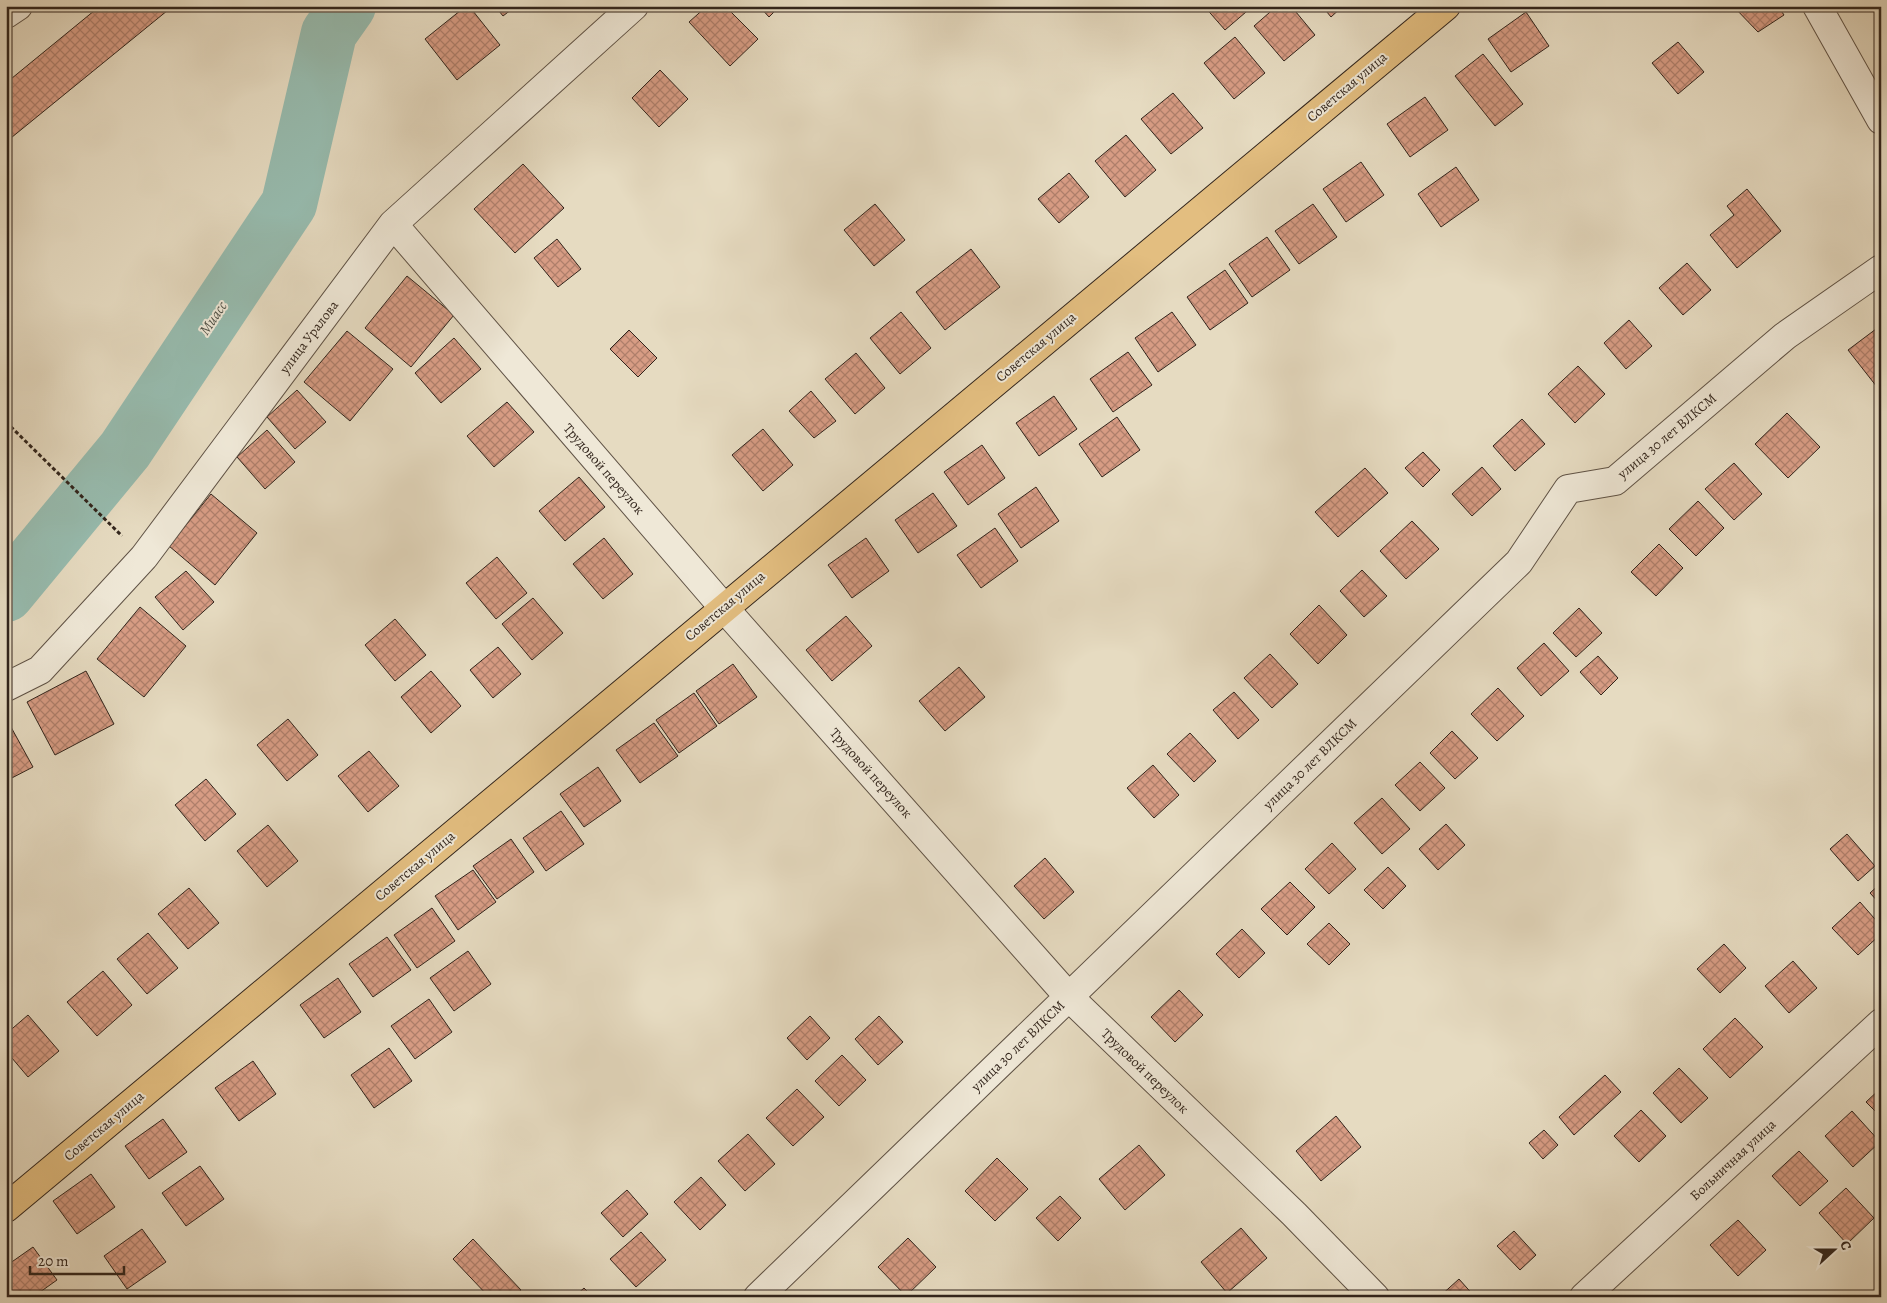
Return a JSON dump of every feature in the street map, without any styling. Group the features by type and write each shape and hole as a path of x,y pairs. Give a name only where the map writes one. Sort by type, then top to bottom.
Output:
{"main road":[{"name":"Советская улица","path":"6,1208 1446,6"}],"street":[{"path":"6,14 18,6"},
{"name":"улица Уралова","path":"6,687 40,670 144,557 393,224 634,6"},
{"path":"1817,6 1881,120"},
{"name":"Трудовой переулок","path":"393,224 724,608 1069,997 1294,1214 1375,1297"},
{"name":"улица 30 лет ВЛКСМ","path":"758,1297 1519,562 1568,489 1615,481 1785,336 1881,269"},
{"name":"Больничная улица","path":"1584,1297 1881,1023"}],"path":[{"path":"6,422 128,542"}],"building":[{"path":"100,6 173,6 6,142 6,83"},
{"path":"466,6 469,6 500,45 457,80 425,39"},
{"path":"495,6 516,6 503,16"},
{"path":"707,6 725,6 758,39 730,66 689,22"},
{"path":"759,6 780,6 769,17"},
{"path":"1204,6 1253,6 1225,30"},
{"path":"1277,6 1291,6 1315,35 1284,61 1254,26"},
{"path":"1322,6 1343,6 1331,17"},
{"path":"1733,6 1778,6 1784,15 1758,32"},
{"path":"1526,12 1549,46 1511,72 1488,39"},
{"path":"1235,37 1265,73 1234,99 1204,63"},
{"path":"1678,42 1704,72 1678,94 1652,63"},
{"path":"1483,54 1523,104 1495,126 1455,76"},
{"path":"660,70 688,99 659,127 632,98"},
{"path":"1173,93 1203,128 1171,154 1141,119"},
{"path":"1425,97 1448,130 1410,157 1387,124"},
{"path":"1126,135 1156,170 1125,197 1095,161"},
{"path":"1361,162 1384,195 1346,222 1323,189"},
{"path":"523,164 564,208 515,253 474,209"},
{"path":"1456,167 1479,200 1441,227 1418,194"},
{"path":"1069,173 1089,197 1059,223 1038,199"},
{"path":"1747,189 1781,231 1737,268 1710,235 1734,215 1727,206"},
{"path":"875,204 905,240 874,266 844,230"},
{"path":"1313,204 1337,237 1299,264 1275,231"},
{"path":"1267,237 1290,270 1252,297 1229,264"},
{"path":"557,239 581,269 558,287 534,258"},
{"path":"971,249 1000,287 945,330 916,292"},
{"path":"1687,263 1711,290 1683,315 1659,288"},
{"path":"1225,270 1248,303 1210,330 1187,297"},
{"path":"407,276 454,315 411,367 365,328"},
{"path":"901,312 931,348 900,374 870,338"},
{"path":"1172,312 1196,345 1158,372 1135,338"},
{"path":"1629,320 1652,346 1626,369 1604,343"},
{"path":"1880,326 1881,384 1877,387 1848,350"},
{"path":"629,330 657,358 638,377 610,349"},
{"path":"347,331 393,369 350,421 304,382"},
{"path":"454,338 481,369 441,403 415,373"},
{"path":"1128,352 1152,385 1113,412 1090,379"},
{"path":"856,353 885,388 855,414 825,379"},
{"path":"1578,366 1605,394 1575,423 1548,394"},
{"path":"297,390 326,422 295,449 267,417"},
{"path":"811,391 836,421 814,438 789,411"},
{"path":"1054,396 1077,429 1039,456 1016,423"},
{"path":"507,402 534,432 494,467 467,436"},
{"path":"1787,413 1820,447 1788,478 1755,444"},
{"path":"1117,417 1140,450 1102,477 1079,444"},
{"path":"1522,419 1545,444 1515,471 1493,446"},
{"path":"763,429 793,465 763,491 732,455"},
{"path":"267,430 295,462 265,489 237,457"},
{"path":"982,445 1005,478 968,505 944,472"},
{"path":"1423,452 1440,470 1423,487 1405,468"},
{"path":"1734,463 1762,494 1734,520 1705,489"},
{"path":"1482,467 1501,489 1472,516 1452,494"},
{"path":"1365,468 1388,493 1338,537 1315,512"},
{"path":"579,477 605,507 565,541 539,511"},
{"path":"1036,487 1059,521 1021,548 998,514"},
{"path":"933,493 957,526 918,553 895,520"},
{"path":"211,494 257,533 215,585 169,546"},
{"path":"1698,501 1724,528 1696,556 1669,529"},
{"path":"1412,521 1439,549 1406,579 1380,551"},
{"path":"995,528 1018,561 981,588 957,555"},
{"path":"604,538 633,574 603,599 573,564"},
{"path":"866,538 889,571 852,598 828,565"},
{"path":"1659,544 1683,568 1656,596 1631,572"},
{"path":"497,557 527,593 496,619 466,583"},
{"path":"1362,570 1387,596 1364,617 1340,591"},
{"path":"186,571 214,602 183,630 155,597"},
{"path":"533,598 563,633 532,660 502,624"},
{"path":"1319,605 1347,635 1318,664 1290,634"},
{"path":"140,607 186,646 144,697 97,659"},
{"path":"1579,608 1602,633 1576,657 1553,633"},
{"path":"846,616 872,646 832,681 806,650"},
{"path":"395,619 426,655 395,681 365,645"},
{"path":"1544,643 1569,671 1541,696 1517,668"},
{"path":"498,647 521,674 493,698 470,670"},
{"path":"1270,654 1298,684 1272,708 1244,678"},
{"path":"1598,656 1618,678 1601,695 1580,672"},
{"path":"733,664 757,697 719,724 696,691"},
{"path":"959,667 985,697 945,731 919,701"},
{"path":"86,671 114,724 55,755 27,702"},
{"path":"431,671 461,706 431,733 401,697"},
{"path":"1498,688 1524,716 1497,741 1471,714"},
{"path":"1234,692 1259,720 1238,739 1213,710"},
{"path":"694,693 717,726 679,753 656,720"},
{"path":"6,718 33,767 6,781"},
{"path":"288,719 318,755 287,781 257,745"},
{"path":"654,723 678,756 640,783 616,750"},
{"path":"1452,731 1478,758 1455,779 1430,753"},
{"path":"1190,733 1216,761 1194,782 1167,754"},
{"path":"369,751 399,786 368,812 338,776"},
{"path":"1420,762 1445,788 1420,811 1395,785"},
{"path":"1153,765 1179,795 1154,818 1127,788"},
{"path":"598,767 621,801 584,827 560,794"},
{"path":"206,779 236,814 205,841 175,805"},
{"path":"1382,798 1410,829 1382,854 1354,823"},
{"path":"561,811 584,844 546,871 523,838"},
{"path":"1446,824 1465,845 1438,870 1419,849"},
{"path":"268,825 298,861 267,887 237,851"},
{"path":"1847,834 1875,866 1858,881 1830,849"},
{"path":"511,839 534,872 497,899 473,866"},
{"path":"1332,843 1356,869 1329,894 1305,869"},
{"path":"1045,858 1074,892 1044,919 1014,886"},
{"path":"1388,867 1406,886 1383,909 1364,890"},
{"path":"473,870 496,902 458,930 435,896"},
{"path":"1290,882 1315,907 1287,935 1261,909"},
{"path":"1881,883 1881,905 1870,893"},
{"path":"189,888 219,923 188,949 158,914"},
{"path":"1860,902 1881,926 1881,934 1858,955 1832,928"},
{"path":"432,908 455,941 417,968 394,935"},
{"path":"1329,923 1350,944 1329,965 1307,944"},
{"path":"1242,929 1265,953 1239,978 1216,954"},
{"path":"148,933 178,968 147,994 117,959"},
{"path":"387,937 411,970 373,997 349,964"},
{"path":"1724,944 1746,968 1720,993 1697,969"},
{"path":"468,951 491,984 454,1011 430,978"},
{"path":"1793,961 1817,988 1789,1013 1765,986"},
{"path":"103,971 132,1005 97,1036 67,1002"},
{"path":"338,978 361,1012 324,1038 300,1005"},
{"path":"1179,990 1203,1015 1175,1042 1151,1017"},
{"path":"429,999 452,1032 415,1059 391,1026"},
{"path":"28,1015 59,1051 28,1077 6,1051 6,1034"},
{"path":"810,1016 830,1038 807,1060 787,1038"},
{"path":"879,1016 903,1042 878,1065 855,1039"},
{"path":"1735,1018 1763,1047 1730,1078 1703,1049"},
{"path":"389,1048 412,1081 374,1108 351,1075"},
{"path":"842,1055 866,1080 839,1106 815,1081"},
{"path":"253,1061 276,1094 239,1121 215,1088"},
{"path":"1679,1068 1708,1098 1681,1123 1653,1093"},
{"path":"1605,1075 1621,1092 1574,1135 1559,1117"},
{"path":"1881,1088 1881,1117 1866,1102"},
{"path":"797,1089 824,1117 793,1146 766,1118"},
{"path":"1641,1110 1666,1136 1639,1162 1614,1136"},
{"path":"1852,1111 1880,1142 1853,1167 1825,1136"},
{"path":"1336,1116 1361,1147 1321,1181 1296,1151"},
{"path":"163,1119 187,1152 149,1179 125,1146"},
{"path":"1544,1130 1558,1145 1543,1159 1529,1143"},
{"path":"748,1134 775,1164 745,1191 718,1161"},
{"path":"1139,1145 1165,1175 1125,1210 1099,1179"},
{"path":"1799,1151 1828,1181 1800,1206 1772,1176"},
{"path":"997,1158 1028,1189 995,1221 965,1191"},
{"path":"200,1166 224,1199 186,1226 162,1193"},
{"path":"91,1174 115,1207 77,1234 53,1201"},
{"path":"701,1177 726,1205 700,1230 674,1202"},
{"path":"1846,1188 1874,1218 1847,1244 1819,1213"},
{"path":"627,1190 648,1214 623,1237 601,1213"},
{"path":"1060,1196 1081,1218 1058,1241 1036,1218"},
{"path":"1738,1220 1766,1250 1738,1276 1710,1245"},
{"path":"1241,1228 1267,1258 1227,1293 1201,1262"},
{"path":"142,1229 166,1262 127,1289 104,1256"},
{"path":"1514,1231 1536,1255 1520,1270 1497,1246"},
{"path":"641,1232 666,1260 636,1287 610,1259"},
{"path":"908,1238 936,1267 906,1296 878,1267"},
{"path":"473,1239 521,1290 514,1297 489,1297 453,1259"},
{"path":"33,1247 57,1280 33,1297 11,1297 6,1290 6,1266"},
{"path":"1459,1279 1475,1297 1439,1297"},
{"path":"584,1288 593,1297 574,1297"}],"waterway":[{"name":"Миасс","path":"6,594 125,450 289,204 329,33 348,6"}]}
